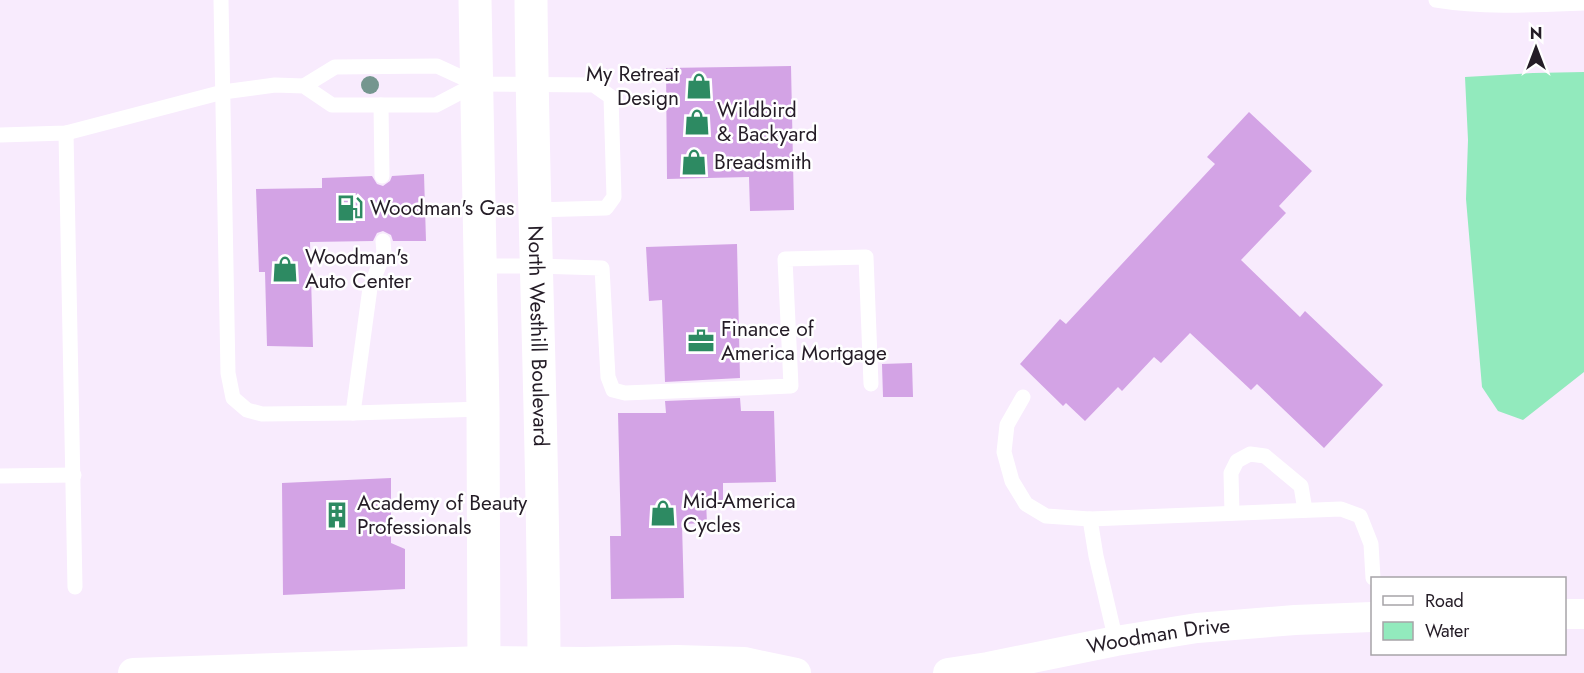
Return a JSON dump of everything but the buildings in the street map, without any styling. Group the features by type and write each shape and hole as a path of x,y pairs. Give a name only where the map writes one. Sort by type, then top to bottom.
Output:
{"street":[{"path":"475,0 483,408 484,667"},
{"name":"North Westhill Boulevard","path":"531,0 544,667"},
{"path":"1566,614 1584,614"},
{"name":"Woodman Drive","path":"948,673 1045,665 1116,641 1197,628 1295,620 1371,617"},
{"path":"133,673 544,667 677,660 744,662 796,673"}],"lane":[{"path":"221,0 228,373 233,398 247,410 262,414 483,408"},
{"path":"1436,0 1500,5 1584,3"},
{"path":"304,86 335,67 437,66 476,84 594,86 611,97 614,197 606,208 535,210"},
{"path":"0,135 66,133 223,92 275,85 304,86 332,105 436,105 476,84"},
{"path":"381,105 382,176"},
{"path":"66,133 75,587"},
{"path":"353,413 370,288 384,254 383,241"},
{"path":"479,266 602,268 608,377 613,390 625,393 791,386 785,260 866,257 871,384"},
{"path":"1023,397 1007,425 1004,452 1012,481 1026,504 1046,516 1090,519 1341,509 1360,516 1371,544 1373,577"},
{"path":"1232,513 1231,473 1237,461 1250,454 1265,456 1301,486 1305,510"},
{"path":"0,476 74,475"},
{"path":"1090,519 1096,556 1116,641"}],"water":[{"path":"1584,72 1584,372 1523,420 1498,411 1482,387 1466,199 1468,140 1465,77"}],"place":[{"name":"My Retreat Design","path":"699,86"},
{"name":"Wildbird & Backyard","path":"697,122"},
{"name":"Breadsmith","path":"694,162"},
{"name":"Woodman's Gas","path":"350,208"},
{"name":"Woodman's Auto Center","path":"285,269"},
{"name":"Finance of America Mortgage","path":"701,341"},
{"name":"Mid-America Cycles","path":"663,513"},
{"name":"Academy of Beauty Professionals","path":"337,515"}]}
